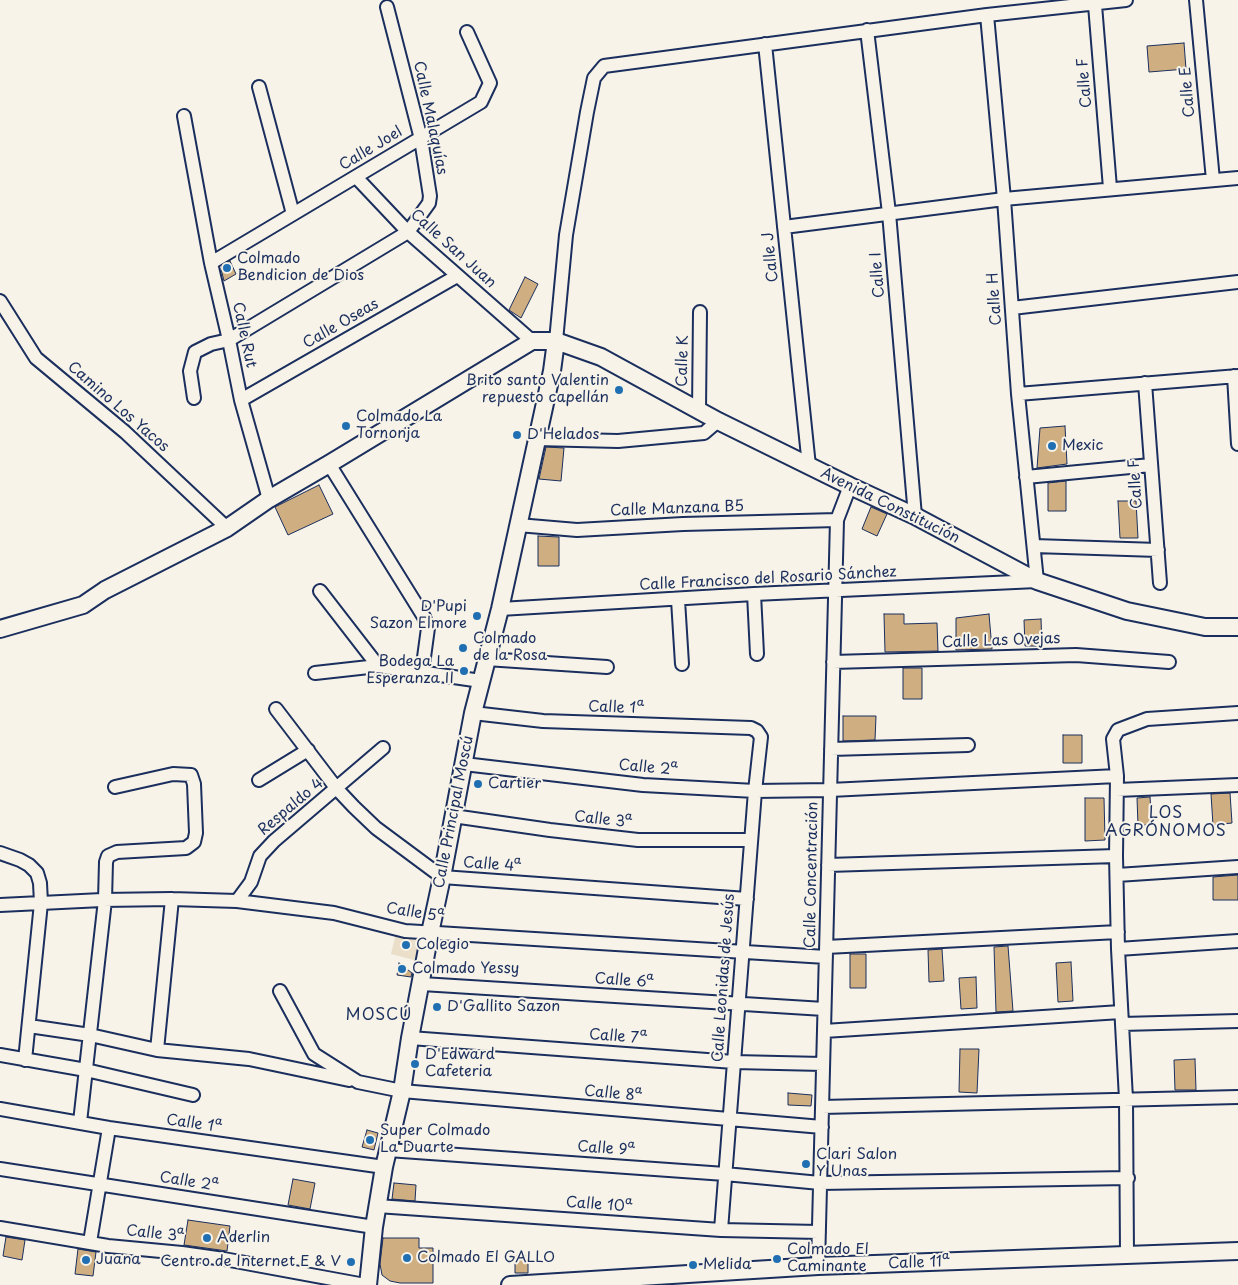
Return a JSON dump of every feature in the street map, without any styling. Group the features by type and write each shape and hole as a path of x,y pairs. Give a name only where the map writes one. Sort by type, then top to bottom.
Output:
{"street":[{"path":"556,341 566,235 587,112 594,78 604,66 867,30 1126,0"},
{"name":"Calle E","path":"1196,0 1213,180"},
{"name":"Calle F","path":"1095,4 1110,188"},
{"name":"Calle Malaquías","path":"194,398 190,371 195,352 211,344 229,340 408,232 429,203 430,196 421,138 387,7"},
{"name":"Calle H","path":"987,15 1004,199 1018,394 1037,581"},
{"name":"Calle I","path":"867,30 888,214 915,516"},
{"name":"Calle Joel","path":"211,263 482,102 490,83 467,32"},
{"name":"Calle J","path":"765,44 809,466"},
{"path":"258,87 293,214"},
{"name":"Calle Rut","path":"184,116 211,263 229,340 240,400 269,499"},
{"name":"Calle San Juan","path":"356,177 408,232 532,341"},
{"path":"784,227 1004,199 1238,178"},
{"name":"Calle Oseas","path":"240,400 457,276"},
{"path":"1012,308 1238,282"},
{"name":"Camino Los Yacos","path":"0,301 36,358 125,432 227,528"},
{"name":"Calle K","path":"699,411 700,312"},
{"path":"0,629 83,605 105,590 227,528 269,499 532,341"},
{"name":"Avenida Constitución","path":"532,341 556,341 601,357 718,421 915,516 1037,581 1127,611 1205,627 1238,627"},
{"name":"Calle Principal Moscú","path":"366,1285 384,1167 402,1091 410,1038 422,984 430,933 473,713 500,609 552,371 556,341"},
{"path":"1018,394 1236,376 1238,444"},
{"name":"Calle F","path":"1145,383 1160,583"},
{"path":"536,439 618,441 694,434 704,433 718,421"},
{"path":"330,464 424,617 428,628 422,672"},
{"path":"1026,477 1151,465"},
{"name":"Calle Concentración","path":"818,1266 837,520 850,486"},
{"name":"Calle Manzana B5","path":"518,525 577,530 692,524 837,520"},
{"path":"1034,546 1158,550"},
{"name":"Calle Francisco del Rosario Sánchez","path":"500,609 678,600 754,594 835,592 1037,581"},
{"path":"320,592 378,666"},
{"path":"754,594 757,654"},
{"path":"678,600 682,664"},
{"name":"Calle Las Ovejas","path":"833,662 1076,655 1169,662"},
{"path":"486,659 607,667"},
{"path":"315,673 378,666 481,681"},
{"name":"Calle 4ª","path":"276,709 337,788 376,828 442,877 747,899"},
{"name":"Calle 1ª","path":"473,713 543,721 751,728 758,731"},
{"path":"1127,1255 1126,1099 1118,949 1116,875 1117,790 1113,739 1118,730 1147,719 1238,713"},
{"name":"Calle Leonidas de Jesús","path":"721,1230 751,840 761,737 758,731"},
{"path":"831,749 968,745"},
{"name":"Respaldo 4","path":"237,901 250,882 260,856 274,841 382,748"},
{"path":"259,780 308,750"},
{"name":"Calle 2ª","path":"464,764 643,785 755,791 830,790 1116,776"},
{"path":"80,1122 105,900 106,862 108,856 116,852 186,848 194,842 196,834 194,784 191,775 173,774 115,787"},
{"path":"1117,790 1238,785"},
{"name":"Calle 3ª","path":"453,816 638,840 751,840"},
{"path":"0,853 20,860 37,873 41,903 25,1060"},
{"path":"828,865 1116,856"},
{"path":"1116,875 1238,867"},
{"path":"158,1050 172,899"},
{"name":"Calle 5ª","path":"0,904 172,899 237,901 334,913 405,931 742,953 826,952 1118,932"},
{"path":"1118,949 1238,941"},
{"name":"Calle 6ª","path":"422,984 824,1008"},
{"path":"280,991 314,1054 358,1082"},
{"path":"824,1031 1122,1018 1238,1021"},
{"name":"Calle 8ª","path":"29,1026 90,1035 158,1050 248,1059 402,1091 822,1127"},
{"name":"Calle 7ª","path":"410,1038 734,1062 823,1064"},
{"path":"0,1055 86,1070 193,1095"},
{"path":"822,1107 1238,1097"},
{"name":"Calle 1ª","path":"0,1109 109,1128 384,1167"},
{"path":"90,1242 109,1128"},
{"name":"Calle 9ª","path":"388,1150 725,1174 820,1183 1128,1178"},
{"name":"Calle 2ª","path":"0,1169 374,1227"},
{"name":"Calle 10ª","path":"377,1206 721,1230 819,1232"},
{"name":"Calle 3ª","path":"0,1228 108,1246 224,1259 366,1285"},
{"name":"Calle 11ª","path":"510,1285 818,1266 1238,1251"}],"shaded area":[{"name":"Colegio","path":"396,933 422,936 414,960 391,954"}],"building":[{"path":"1184,43 1186,69 1149,72 1147,46"},
{"name":"Colmado Bendicion de Dios","path":"230,261 236,274 224,281 221,269 222,266"},
{"path":"525,277 538,284 521,318 509,310"},
{"name":"Mexic","path":"1065,426 1067,464 1037,468 1040,428"},
{"path":"546,447 564,448 561,481 539,479"},
{"path":"1066,481 1066,511 1048,511 1048,483"},
{"path":"319,485 333,514 288,535 275,507"},
{"path":"1118,501 1136,501 1138,538 1120,538"},
{"path":"871,507 887,514 877,536 862,529"},
{"path":"538,536 559,537 559,566 538,566"},
{"path":"884,614 904,614 904,624 937,623 938,651 885,652"},
{"path":"989,614 992,649 956,650 956,618"},
{"path":"1041,619 1042,646 1025,646 1024,620"},
{"path":"903,668 922,668 922,699 903,699"},
{"path":"843,716 876,716 875,740 843,741"},
{"path":"1063,735 1082,735 1082,763 1063,763"},
{"path":"1230,793 1232,823 1213,825 1211,794"},
{"path":"1150,797 1152,825 1138,825 1137,798"},
{"path":"1085,798 1104,798 1105,840 1085,841"},
{"path":"1238,875 1238,900 1213,900 1213,877"},
{"path":"1008,946 1013,1011 996,1012 994,947"},
{"path":"942,949 944,981 929,982 928,950"},
{"path":"850,954 866,954 866,988 850,988"},
{"path":"1071,962 1073,1001 1058,1002 1056,963"},
{"name":"Colmado Yessy","path":"399,963 412,973 411,977 397,975"},
{"path":"976,977 977,1008 961,1009 959,978"},
{"path":"960,1049 979,1049 977,1093 959,1092"},
{"path":"1195,1059 1196,1090 1175,1090 1174,1060"},
{"path":"788,1093 812,1095 811,1106 788,1105"},
{"name":"Super Colmado La Duarte","path":"367,1130 378,1133 374,1150 362,1147"},
{"path":"293,1179 315,1183 310,1209 288,1205"},
{"path":"394,1183 416,1185 415,1201 392,1199"},
{"name":"Aderlin","path":"188,1220 230,1226 227,1251 184,1245"},
{"path":"6,1237 25,1240 22,1260 3,1256"},
{"name":"Colmado El GALLO","path":"383,1238 419,1238 419,1248 433,1248 433,1283 400,1283 390,1281 382,1275 380,1264"},
{"name":"Juana","path":"78,1249 96,1252 93,1276 75,1274"},
{"path":"515,1256 528,1256 528,1273 515,1273"}],"place":[{"name":"Colmado Bendicion de Dios","path":"227,268"},
{"name":"Brito santo Valentin repuesto capellán","path":"619,390"},
{"name":"Colmado La Tornonja","path":"346,426"},
{"name":"D'Helados","path":"517,435"},
{"name":"Mexic","path":"1052,446"},
{"name":"D'Pupi Sazon Elmore","path":"477,616"},
{"name":"Colmado de la Rosa","path":"463,648"},
{"name":"Bodega La Esperanza II","path":"464,671"},
{"name":"Cartier","path":"478,784"},
{"name":"Colegio","path":"406,945"},
{"name":"Colmado Yessy","path":"402,969"},
{"name":"D'Gallito Sazon","path":"437,1007"},
{"name":"D'Edward Cafeteria","path":"415,1064"},
{"name":"Super Colmado La Duarte","path":"370,1140"},
{"name":"Clari Salon Y Unas","path":"806,1164"},
{"name":"Aderlin","path":"207,1238"},
{"name":"Colmado El GALLO","path":"407,1258"},
{"name":"Colmado El Caminante","path":"777,1259"},
{"name":"Juana","path":"86,1260"},
{"name":"Centro de Internet E & V","path":"351,1262"},
{"name":"Melida","path":"693,1265"}],"district":[{"name":"LOS AGRÓNOMOS","path":"1166,823"},
{"name":"MOSCÚ","path":"379,1016"}]}
